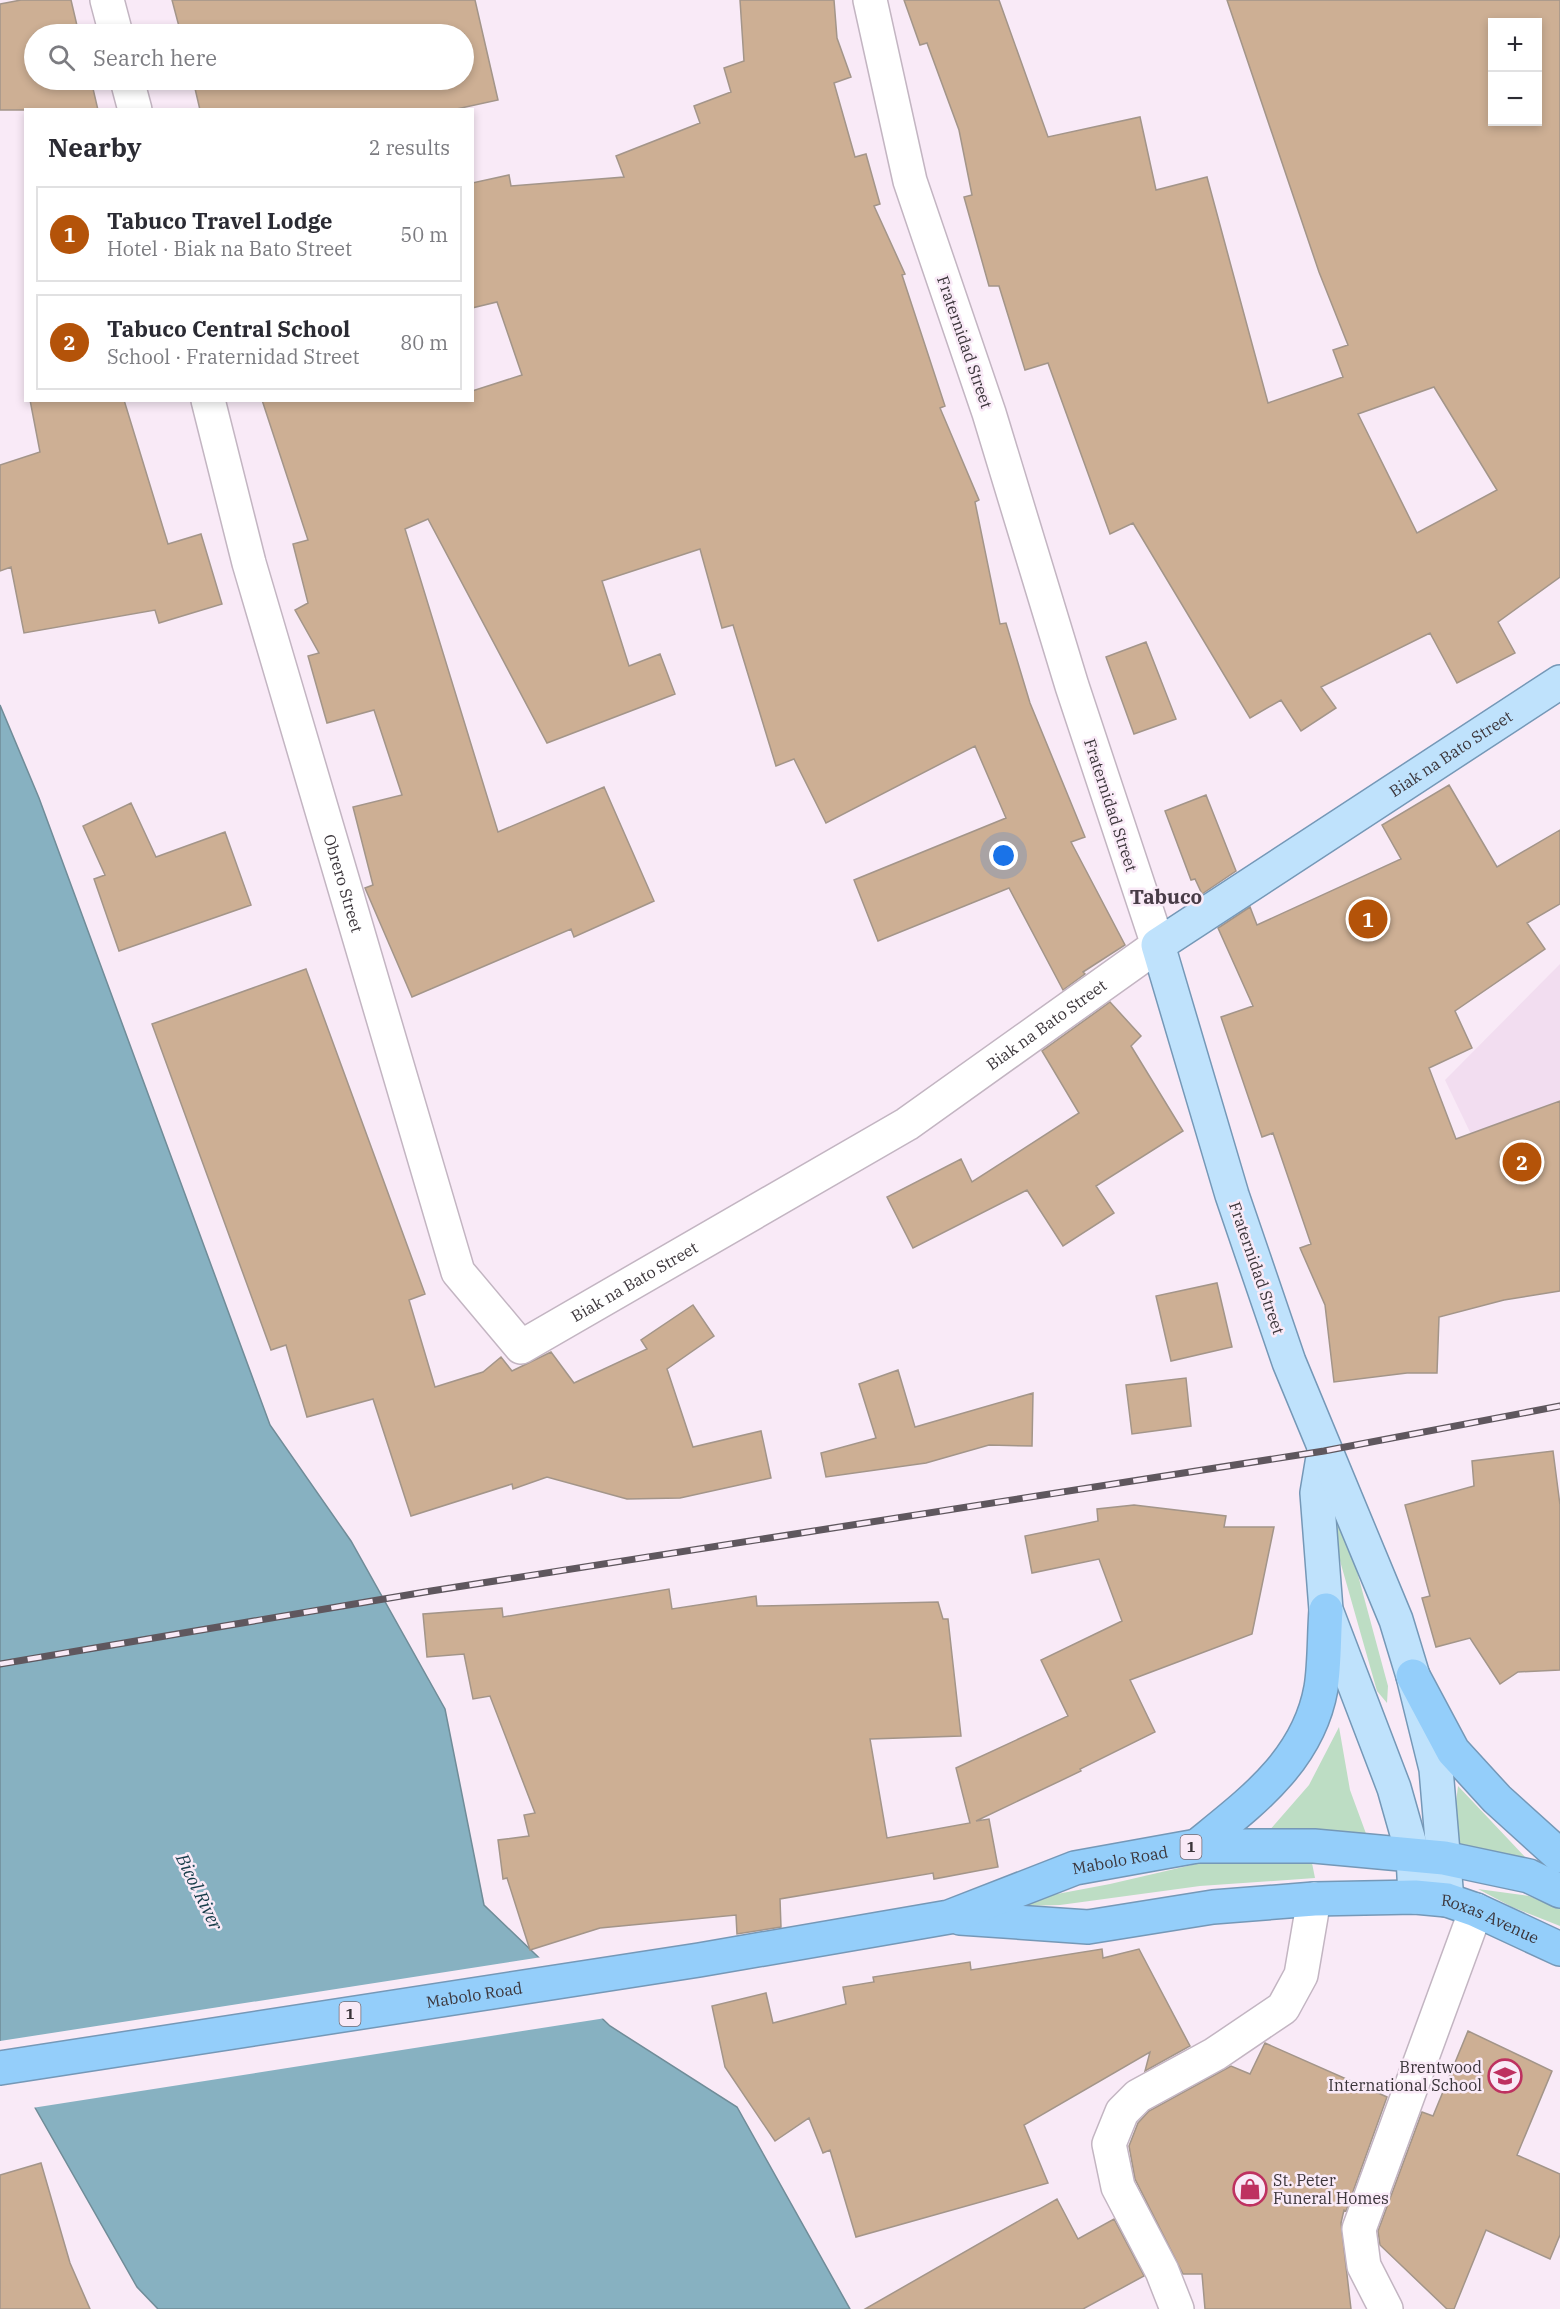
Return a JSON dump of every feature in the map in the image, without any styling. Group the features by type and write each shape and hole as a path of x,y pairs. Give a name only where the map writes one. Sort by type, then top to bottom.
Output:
{"highway":[{"path":"1197,1846 1266,1790 1308,1731 1321,1688 1326,1610"},
{"path":"1413,1676 1453,1751 1497,1799 1560,1856"},
{"name":"Mabolo Road","path":"0,2068 699,1960 949,1917 1075,1868 1197,1846 1314,1846 1428,1856"},
{"name":"1","path":"1428,1856 1529,1876 1560,1891"},
{"name":"Mabolo Road","path":"949,1917 1088,1927 1213,1906 1314,1899 1415,1897"},
{"name":"Roxas Avenue","path":"1415,1897 1462,1905 1560,1949"}],"main road":[{"name":"Biak na Bato Street","path":"1158,945 1560,682"},
{"name":"Fraternidad Street","path":"1158,945 1232,1195 1289,1362 1396,1620 1413,1676 1436,1769 1428,1856"},
{"path":"1324,1450 1317,1493 1326,1610 1380,1748 1428,1856 1462,1905"},
{"path":"1415,1897 1428,1856"}],"street":[{"path":"107,0 113,24"},
{"name":"Fraternidad Street","path":"870,0 910,181 989,413 1072,686 1158,945"},
{"path":"130,90 134,108"},
{"name":"Obrero Street","path":"209,402 249,563 458,1272 521,1347"},
{"name":"Biak na Bato Street","path":"521,1347 907,1124 1158,945"},
{"path":"1177,2309 1162,2271 1118,2187 1109,2144 1122,2112 1138,2096 1215,2054 1283,2008 1301,1975 1314,1899"},
{"path":"1386,2309 1364,2266 1359,2229 1462,1905"}],"shaded area":[{"path":"1560,964 1560,1244 1527,1251 1445,1080"}],"green space":[{"path":"1327,1515 1342,1516 1388,1686 1387,1703 1377,1691"},
{"path":"1339,1727 1350,1790 1368,1839 1321,1830 1269,1831 1309,1785"},
{"path":"1458,1786 1527,1859 1451,1843"},
{"path":"1312,1863 1315,1878 1200,1886 1060,1905 989,1907 1110,1884 1196,1864"},
{"path":"1478,1889 1529,1896 1560,1909 1560,1926 1512,1907"}],"water":[{"name":"Bicol River","path":"0,705 39,798 270,1425 351,1541 445,1709 484,1905 610,2026 737,2107 850,2309 158,2309 137,2287 0,2046"}],"pier":[{"path":"542,1957 606,2018 32,2108 0,2052 0,2041"}],"building":[{"path":"21,0 71,0 77,24 24,24 24,90 93,90 98,108 0,110 0,4"},
{"path":"172,0 475,0 498,100 461,108 200,108 195,90 474,90 474,24 178,24"},
{"path":"740,0 834,0 837,38 851,77 834,83 855,157 866,154 880,204 874,206 905,274 902,275 945,406 940,408 979,500 975,502 1000,624 1006,623 1030,703 1085,837 1071,842 1125,945 1083,972 1085,974 1063,990 1009,888 878,941 854,880 1006,818 975,746 826,823 794,759 776,766 733,625 722,628 700,549 602,581 629,666 660,654 675,694 547,743 428,519 405,529 498,832 604,787 654,901 574,937 571,929 412,997 365,888 373,885 353,807 402,795 374,710 327,723 308,656 319,653 295,610 308,603 293,544 308,540 263,402 474,402 474,390 522,375 497,302 474,308 474,183 509,175 511,186 624,177 616,156 700,123 694,106 731,92 724,68 744,61"},
{"path":"904,0 999,0 1048,137 1140,117 1156,190 1207,177 1268,403 1343,377 1333,350 1348,345 1319,272 1227,0 1560,0 1560,577 1498,622 1515,653 1457,683 1430,633 1321,687 1336,708 1301,731 1281,700 1250,718 1133,523 1110,534 1048,363 1025,370 999,286 989,286 964,197 972,195 959,130 927,43 920,45","holes":["1434,387 1497,490 1417,533 1358,414"]},
{"path":"30,402 125,402 168,544 201,534 222,604 159,623 155,610 24,633 11,567 0,571 0,465 40,452"},
{"path":"1146,642 1176,719 1134,734 1106,657"},
{"path":"1449,785 1497,867 1560,830 1560,904 1527,923 1545,949 1455,1011 1472,1048 1429,1068 1456,1139 1560,1101 1560,1291 1504,1300 1439,1317 1437,1373 1407,1373 1334,1382 1325,1305 1300,1248 1311,1244 1273,1133 1262,1137 1221,1017 1253,1006 1218,928 1250,907 1257,925 1401,859 1382,825"},
{"path":"1206,795 1236,871 1202,894 1195,879 1191,880 1165,811"},
{"path":"131,803 156,857 225,832 251,905 119,951 94,879 105,875 83,826"},
{"path":"306,969 425,1294 409,1300 435,1387 483,1372 501,1357 512,1371 551,1352 574,1383 647,1349 641,1340 693,1305 714,1336 667,1369 693,1447 761,1431 771,1478 680,1498 627,1499 547,1477 513,1489 512,1484 411,1516 373,1399 307,1417 286,1345 271,1350 152,1024"},
{"path":"1110,1002 1141,1036 1131,1046 1183,1131 1096,1186 1114,1213 1063,1246 1027,1190 913,1248 887,1197 961,1159 972,1182 1079,1113 1042,1051"},
{"path":"1217,1283 1232,1347 1171,1361 1156,1296"},
{"path":"898,1370 915,1427 1033,1393 1032,1446 989,1445 926,1463 826,1477 821,1453 876,1438 859,1384"},
{"path":"1186,1378 1191,1426 1132,1434 1126,1385"},
{"path":"1553,1451 1560,1505 1560,1670 1518,1672 1500,1684 1470,1638 1436,1647 1422,1598 1430,1596 1405,1505 1474,1486 1472,1461"},
{"path":"1134,1505 1226,1516 1224,1527 1274,1527 1252,1634 1130,1680 1155,1732 1080,1769 1081,1771 976,1821 989,1819 998,1867 934,1879 933,1873 780,1899 781,1927 737,1934 736,1915 600,1928 530,1950 507,1878 503,1879 498,1840 529,1836 524,1815 535,1813 490,1696 473,1699 464,1654 427,1657 423,1614 502,1608 503,1617 669,1589 672,1609 756,1596 757,1606 938,1602 943,1619 948,1619 961,1736 870,1739 887,1838 970,1823 956,1768 1068,1716 1041,1660 1122,1621 1099,1559 1032,1573 1025,1536 1098,1521 1097,1509"},
{"path":"1102,1949 1103,1958 1139,1949 1190,2046 1145,2071 1150,2052 1024,2125 1048,2183 856,2237 830,2150 823,2153 809,2118 775,2141 725,2067 712,2006 766,1993 773,2023 846,2004 843,1987 874,1982 873,1977 970,1962 971,1970"},
{"path":"1468,2031 1552,2071 1517,2155 1560,2174 1560,2235 1550,2259 1486,2230 1454,2309 1447,2309 1380,2245 1378,2231 1422,2112 1433,2116"},
{"name":"St. Peter Funeral Homes","path":"1265,2043 1387,2097 1341,2223 1351,2309 1205,2309 1202,2274 1183,2274 1135,2179 1129,2146 1138,2123 1149,2111 1231,2066 1250,2074"},
{"path":"41,2163 70,2263 90,2309 0,2309 0,2175"},
{"path":"1057,2199 1078,2239 1114,2219 1144,2276 1083,2309 865,2309"}],"railway":[{"path":"0,1664 431,1591 1324,1451 1560,1406"}],"place":[{"name":"Tabuco Travel Lodge","path":"1368,919"},
{"name":"Tabuco Central School","path":"1522,1162"},
{"name":"Brentwood International School","path":"1505,2076"},
{"name":"St. Peter Funeral Homes","path":"1250,2189"}],"district":[{"name":"Tabuco","path":"1166,897"}]}
